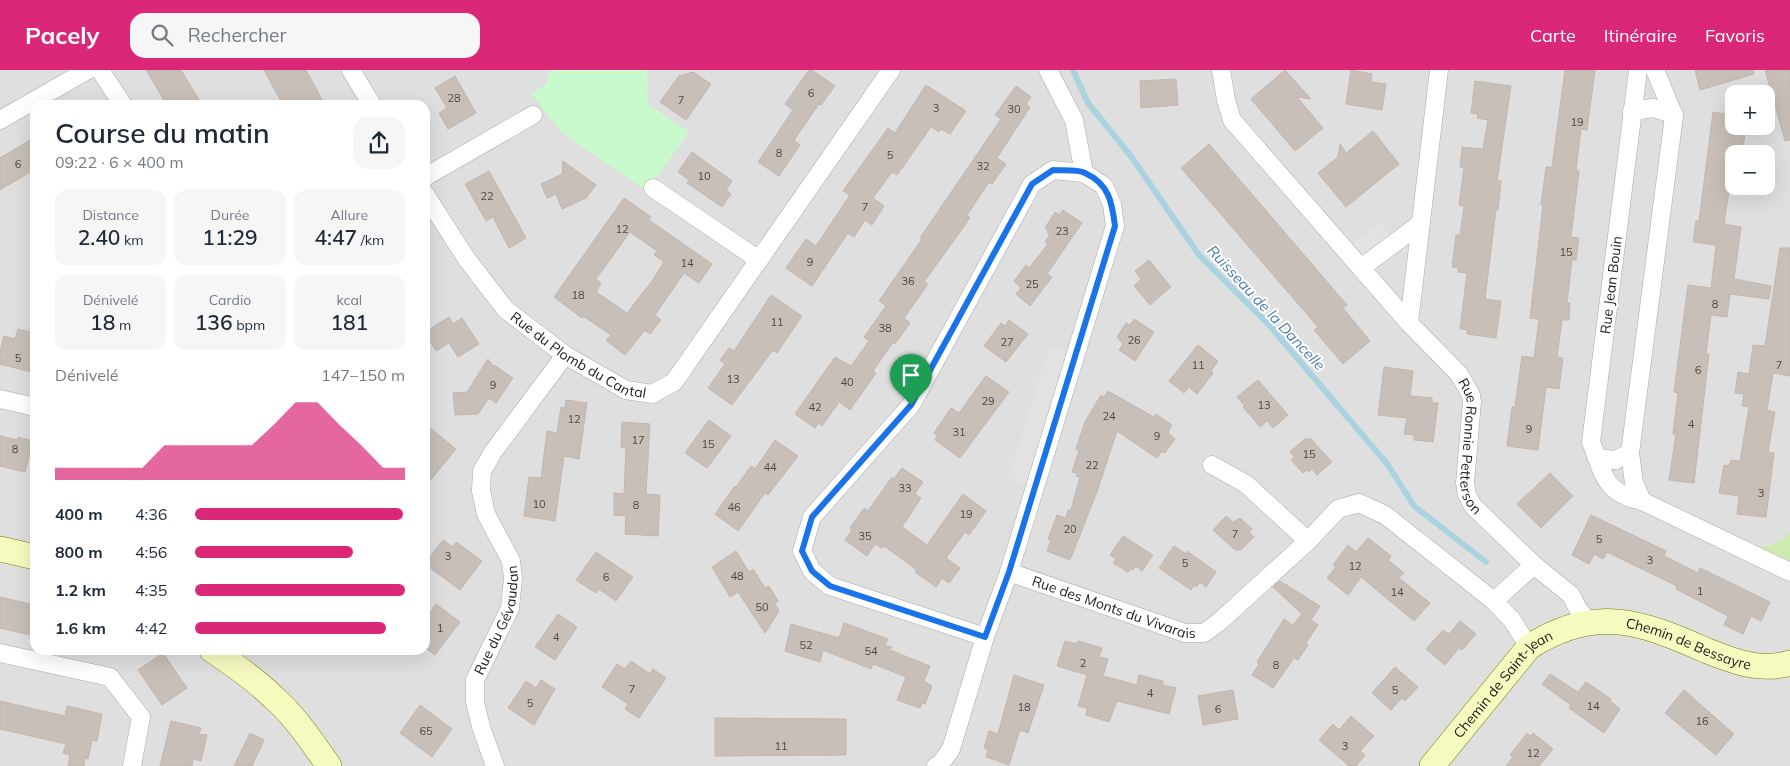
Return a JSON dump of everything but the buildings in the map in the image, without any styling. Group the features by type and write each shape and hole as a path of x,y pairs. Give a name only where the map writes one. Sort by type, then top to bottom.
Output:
{"street":[{"path":"35,100 88,70"},
{"path":"100,70 120,100"},
{"path":"351,70 369,100"},
{"name":"Rue du Plomb du Cantal","path":"430,202 466,258 506,310 565,355 626,390 652,394 674,382 891,70"},
{"path":"1048,70 1074,120 1084,173"},
{"name":"Rue Ronnie Petterson","path":"1221,70 1226,100 1232,120 1409,323 1459,374 1471,395 1472,402 1465,482 1467,495 1473,506 1534,565 1571,595 1578,609 1589,622"},
{"path":"1409,323 1439,70"},
{"name":"Rue Jean Bouin","path":"1638,70 1591,442 1608,486 1627,498 1642,501 1790,572"},
{"path":"1642,501 1634,482 1630,453 1674,114 1655,70"},
{"path":"0,120 30,103"},
{"path":"1632,111 1653,108 1674,114"},
{"path":"430,174 533,115"},
{"path":"936,766 939,766 951,749 985,637 1009,572 1115,226 1112,204 1104,186 1084,173 1053,170 1032,184 911,405 812,517 802,551 812,571 830,586 985,637"},
{"path":"653,188 759,260"},
{"path":"1360,268 1420,224"},
{"name":"Rue du Gévaudan","path":"495,766 481,727 475,702 476,680 510,608 513,578 512,561 486,514 480,490 482,471 493,452 565,355"},
{"path":"0,399 30,406"},
{"path":"1597,458 1615,460 1630,453"},
{"path":"1212,465 1246,484 1308,542"},
{"name":"Rue des Monts du Vivarais","path":"1009,572 1185,633 1204,633 1219,622 1308,542 1338,509 1359,503 1385,515 1494,601 1512,620 1529,647"},
{"path":"0,550 30,556"},
{"path":"1494,601 1534,565"},
{"name":"Chemin de Bessayre","path":"1589,622 1608,621 1638,625 1665,632 1728,659 1755,666 1790,664"},
{"name":"Chemin de Saint-Jean","path":"1432,766 1529,647 1548,635 1571,626 1589,622"},
{"path":"0,653 110,677 141,717 132,766"},
{"path":"220,655 274,697 298,724 329,766"}],"shaded area":[{"path":"0,70 1790,70 1790,766 0,766"},
{"path":"1381,222 1396,242 1365,264 1351,244"},
{"path":"1050,346 1075,354 1035,488 1008,480"}],"green space":[{"path":"550,70 647,70 648,104 689,132 647,191 561,132 531,93 546,85"},
{"path":"1790,531 1790,560 1755,548 1780,541"}],"waterway":[{"name":"Ruisseau de la Dancelle","path":"1073,70 1088,103 1130,155 1199,255 1270,326 1388,465 1414,506 1486,562"}],"route":[{"path":"1053,170 1084,173 1104,186 1112,204 1115,226 1009,572 985,637 830,586 812,571 802,551 812,517 911,405 1032,184 1053,170"}]}
